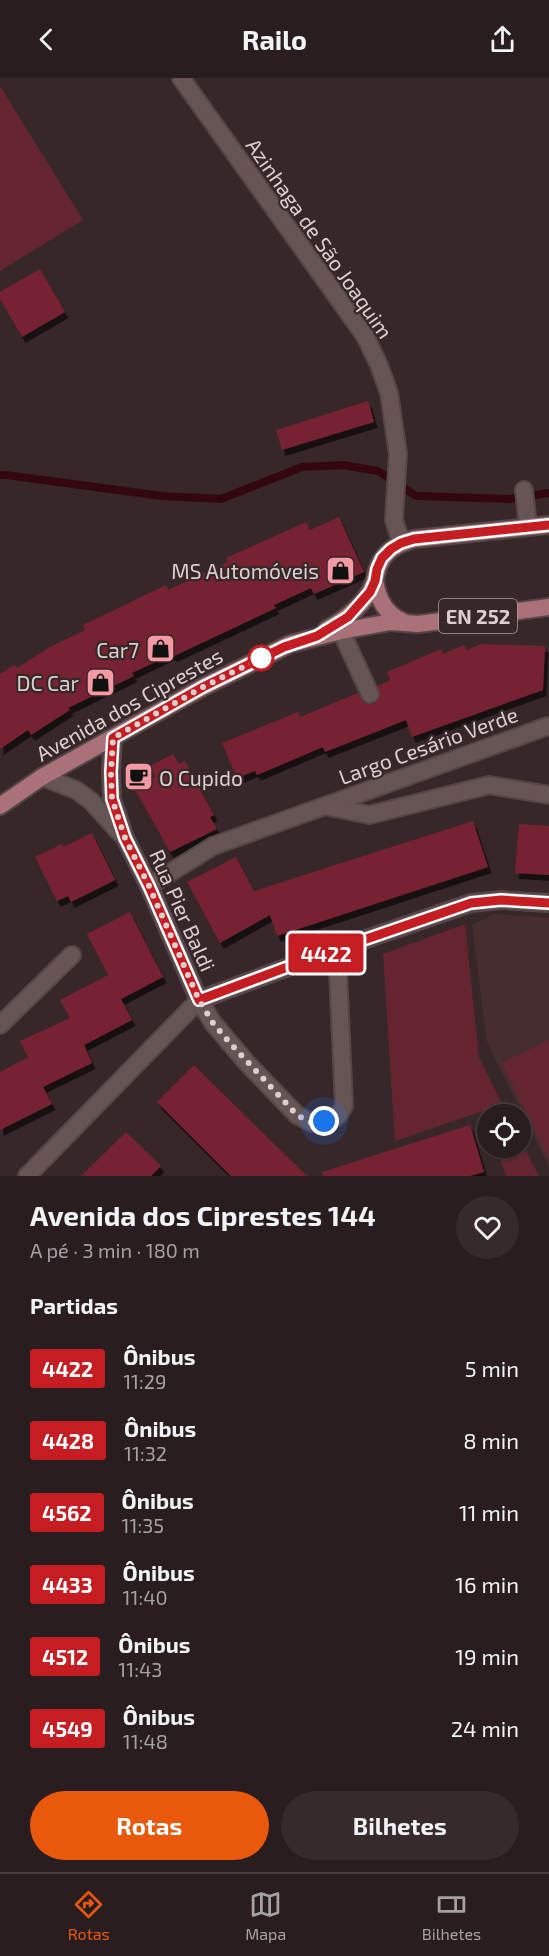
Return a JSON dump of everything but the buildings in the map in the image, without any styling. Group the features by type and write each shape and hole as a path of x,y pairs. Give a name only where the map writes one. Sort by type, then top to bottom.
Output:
{"main road":[{"path":"401,543 528,518 549,525"},
{"name":"Avenida dos Ciprestes","path":"317,636 348,617 370,592 382,558 401,543"},
{"name":"EN 252","path":"375,581 382,605 398,619 408,623"},
{"name":"Avenida dos Ciprestes","path":"0,806 42,777 203,687 290,644 317,636 391,622 418,624 549,607"}],"street":[{"name":"Azinhaga de São Joaquim","path":"181,78 365,336 379,365 389,393 398,454 394,520 401,543"},
{"path":"524,490 528,518"},
{"path":"341,631 370,694"},
{"name":"Largo Cesário Verde","path":"149,886 213,846 548,726"},
{"name":"Rua Pier Baldi","path":"113,738 112,799 125,838 149,886 199,1000 213,1023 230,1043 297,1115 312,1123 337,1117 344,1106 337,949"},
{"name":"Rua Pier Baldi","path":"42,777 76,790 91,801 125,838"},
{"name":"Largo Cesário Verde","path":"324,806 369,815 489,785 549,795"},
{"path":"27,1176 199,1000 471,903 501,900 549,903"},
{"path":"0,1025 72,955"}],"shaded area":[{"path":"0,86 83,220 0,271"},
{"path":"494,914 549,918 549,1166 531,1130 531,1104 518,1104 487,1042 472,925"},
{"path":"465,924 479,1057 502,1104 477,1104 477,1113 395,1141 383,954"},
{"path":"549,1040 549,1159 531,1122 531,1104 522,1104 502,1063"},
{"path":"500,1158 530,1158 539,1176 506,1176"}],"waterway":[{"path":"0,475 162,496 221,499 302,467 343,465 378,471 416,496 509,499 549,493"}],"bus line":[{"name":"4422","path":"549,525 414,539 401,543 382,558 370,592 348,617 317,636 290,644 203,687 113,738 111,772 112,799 125,838 149,886 199,1000 258,977 471,903 501,900 549,903"}],"place":[{"name":"MS Automóveis","path":"340,570"},
{"name":"Car7","path":"160,649"},
{"name":"DC Car","path":"100,682"},
{"name":"O Cupido","path":"138,777"}],"route":[{"path":"261,658 203,687 113,738 112,799 125,838 149,886 199,1000 213,1023 246,1062 297,1115 312,1123 324,1121"}]}
